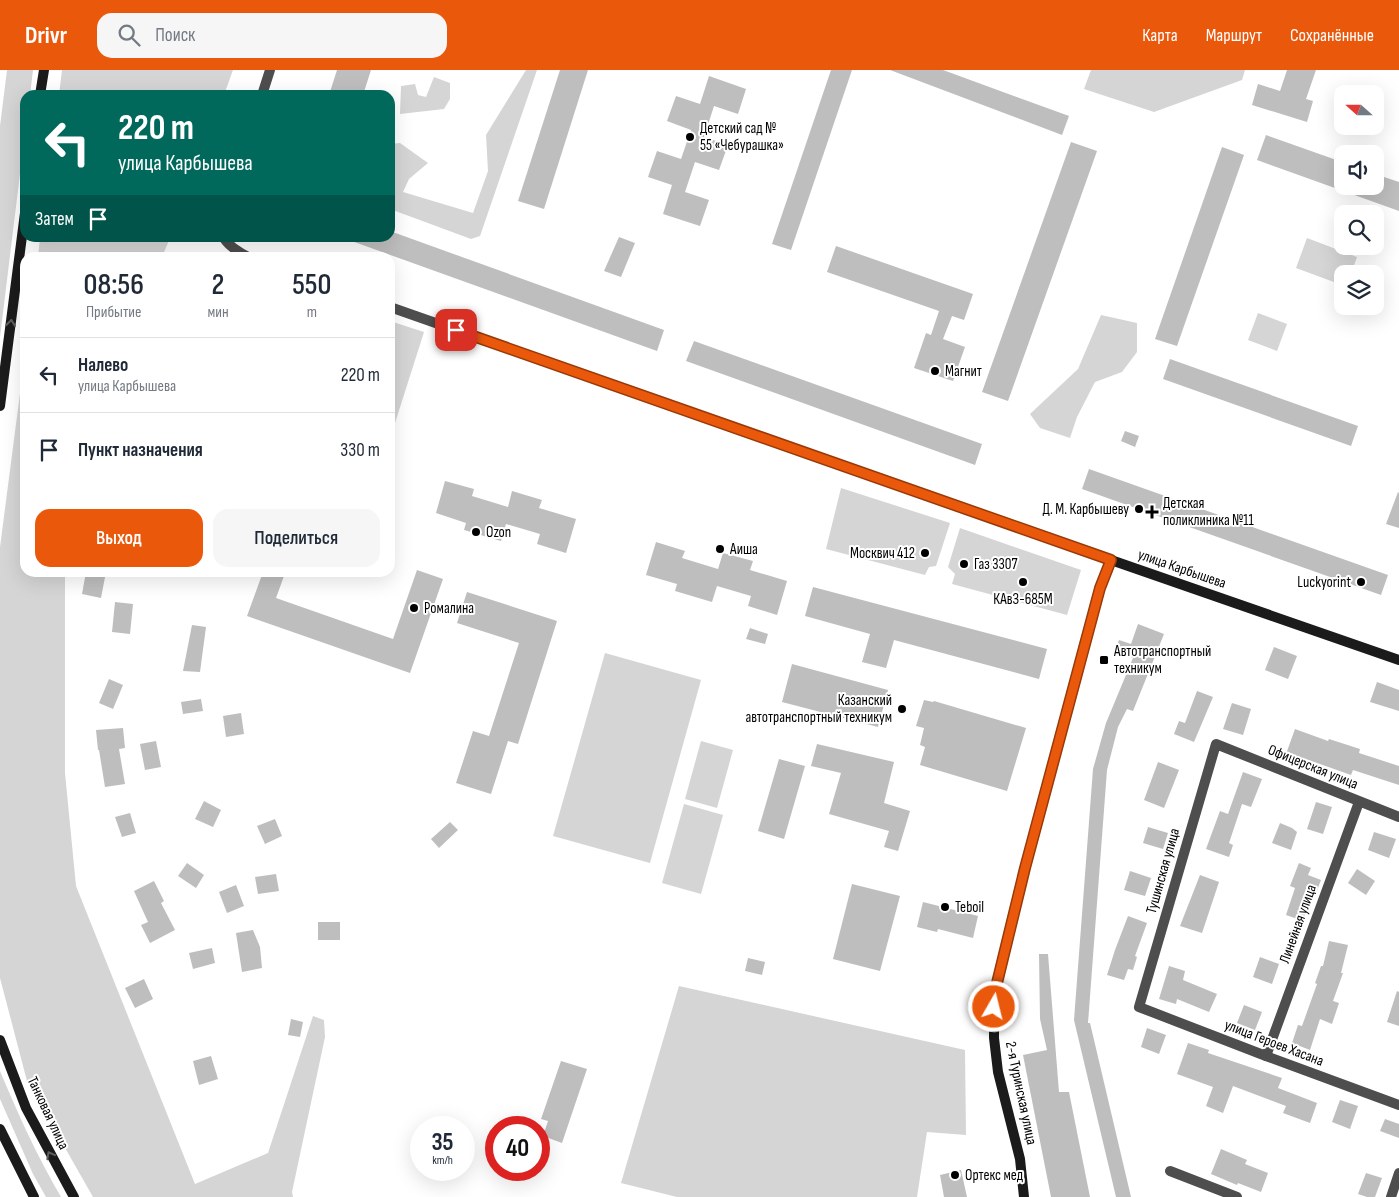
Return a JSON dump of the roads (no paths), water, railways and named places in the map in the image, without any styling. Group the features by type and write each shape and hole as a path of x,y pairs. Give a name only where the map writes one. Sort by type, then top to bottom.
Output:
{"street":[{"path":"41,90 44,70"},
{"path":"264,90 270,70"},
{"path":"0,406 21,242"},
{"path":"227,242 238,252"},
{"name":"улица Карбышева","path":"395,309 1399,660"},
{"name":"2-я Туринская улица","path":"1024,1197 1020,1159 998,1072 994,1038 996,991 1027,858 1100,588 1111,560"},
{"name":"Офицерская улица","path":"1216,744 1359,802 1399,816"},
{"name":"Тушинская улица","path":"1139,1006 1216,744"},
{"name":"Линейная улица","path":"1266,1056 1359,802"},
{"name":"улица Героев Хасана","path":"1139,1006 1266,1056 1399,1105"},
{"name":"Танковая улица","path":"0,1040 26,1108 74,1197"},
{"path":"0,1128 34,1197"},
{"path":"1170,1171 1237,1197"},
{"path":"1391,1197 1399,1173"}],"place":[{"name":"Детский сад № 55 «Чебурашка»","path":"690,137"},
{"name":"Магнит","path":"935,371"},
{"name":"Д. М. Карбышеву","path":"1139,509"},
{"name":"Детская поликлиника №11","path":"1152,512"},
{"name":"Ozon","path":"476,532"},
{"name":"Аиша","path":"720,549"},
{"name":"Москвич 412","path":"925,553"},
{"name":"Газ 3307","path":"964,564"},
{"name":"КАвЗ-685М","path":"1023,582"},
{"name":"Luckyorint","path":"1361,582"},
{"name":"Ромалина","path":"414,608"},
{"name":"Автотранспортный техникум","path":"1104,660"},
{"name":"Казанский автотранспортный техникум","path":"902,709"},
{"name":"Teboil","path":"945,907"},
{"name":"Ортекс мед","path":"955,1175"}]}
